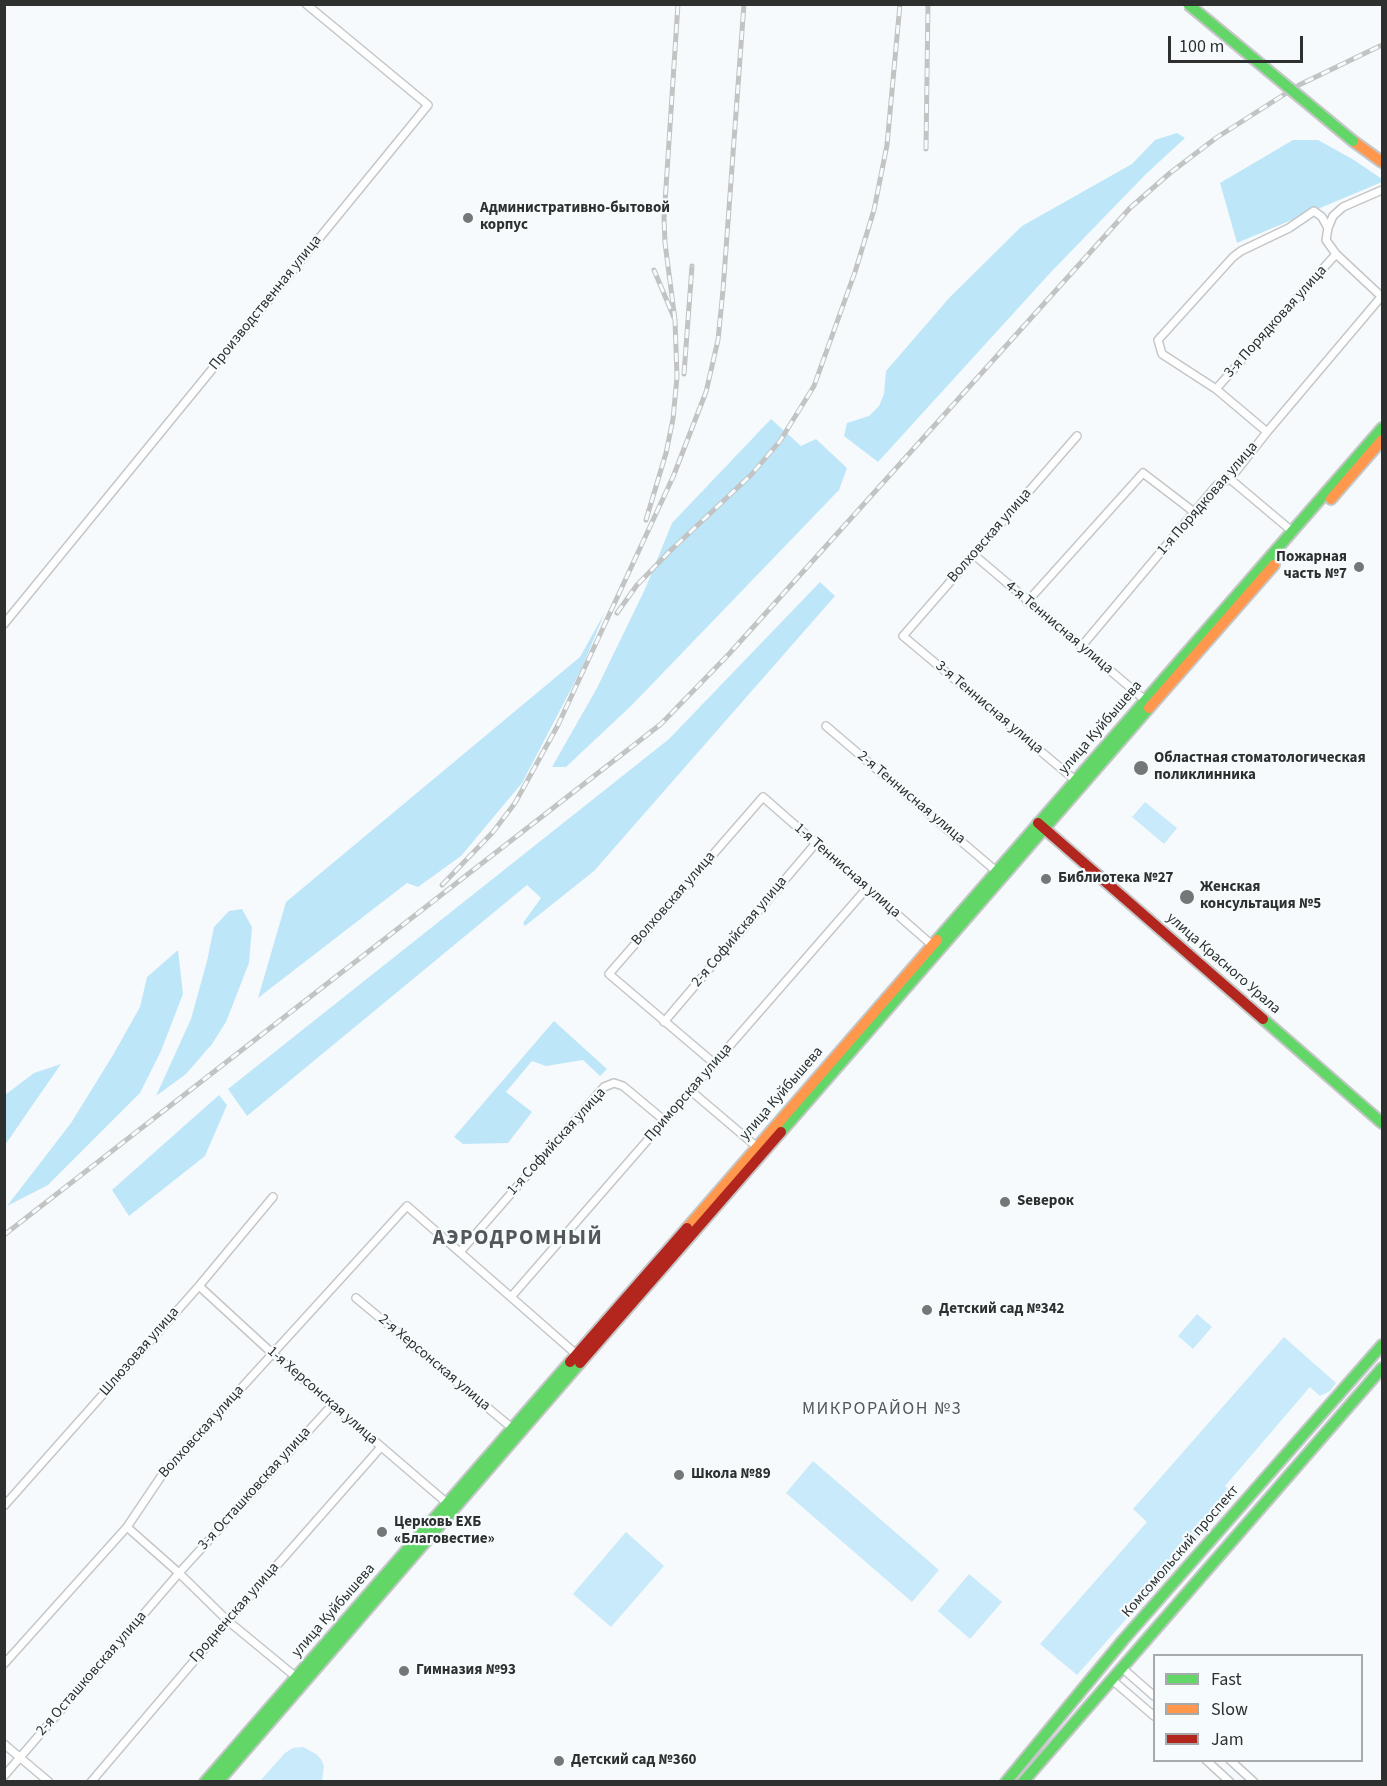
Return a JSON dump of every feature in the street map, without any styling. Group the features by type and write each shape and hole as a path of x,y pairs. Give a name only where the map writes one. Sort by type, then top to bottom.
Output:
{"main road":[{"path":"1188,4 1353,141 1383,162"},
{"name":"улица Куйбышева","path":"1296,534 1383,428"},
{"name":"улица Куйбышева","path":"218,1782 300,1680 935,947 1296,534 1383,440"},
{"name":"улица Куйбышева","path":"935,947 996,871 1041,825 1075,780 1148,702"},
{"name":"улица Красного Урала","path":"1041,825 1383,1123"},
{"name":"Комсомольский проспект","path":"1006,1782 1103,1664 1383,1345"},
{"name":"Комсомольский проспект","path":"1023,1782 1383,1368"},
{"path":"1103,1664 1121,1667"},
{"path":"1103,1664 1111,1679"},
{"name":"улица Куйбышева","path":"205,1782 300,1680"},
{"path":"1068,1729 1088,1698 1085,1694 1078,1697"}],"street":[{"name":"Производственная улица","path":"4,624 428,105 306,4"},
{"path":"1382,297 1336,254 1326,240 1328,228 1334,216 1343,207 1383,190"},
{"path":"1267,432 1216,389 1162,354 1158,340 1241,251 1289,228 1314,211 1322,217 1328,228"},
{"name":"3-я Порядковая улица","path":"1216,389 1336,254"},
{"name":"1-я Порядковая улица","path":"1081,647 1217,485 1230,478 1382,297"},
{"name":"Волховская улица","path":"903,636 1077,436"},
{"path":"1027,602 1143,473 1194,512"},
{"path":"1230,478 1296,534"},
{"name":"4-я Теннисная улица","path":"973,554 1148,702"},
{"name":"3-я Теннисная улица","path":"903,636 1075,780"},
{"name":"2-я Теннисная улица","path":"826,726 996,871"},
{"name":"Волховская улица","path":"664,1022 609,974 763,797"},
{"name":"1-я Теннисная улица","path":"763,797 935,947"},
{"name":"2-я Софийская улица","path":"664,1022 816,843"},
{"name":"Приморская улица","path":"511,1297 867,888"},
{"path":"664,1022 715,1064"},
{"name":"1-я Софийская улица","path":"460,1252 604,1087 614,1083 623,1086 665,1121"},
{"path":"691,1091 760,1149"},
{"name":"Шлюзовая улица","path":"4,1506 199,1286 273,1197"},
{"name":"Волховская улица","path":"4,1664 127,1527 162,1475 407,1206 460,1252"},
{"path":"460,1252 580,1357"},
{"name":"1-я Херсонская улица","path":"199,1286 273,1354 450,1506"},
{"name":"2-я Херсонская улица","path":"356,1298 515,1431"},
{"name":"3-я Осташковская улица","path":"179,1573 332,1405"},
{"name":"Гродненская улица","path":"91,1782 381,1447"},
{"path":"127,1527 228,1621 300,1680"},
{"name":"2-я Осташковская улица","path":"4,1776 179,1573"},
{"path":"1121,1667 1153,1694"},
{"path":"1111,1679 1153,1714"},
{"path":"4,1744 49,1782"},
{"path":"1207,1762 1230,1782"},
{"path":"1231,1762 1254,1782"}],"shaded area":[{"path":"1177,133 1185,138 1145,175 1051,272 878,462 844,436 847,423 869,416 879,406 884,394 886,371 950,297 1022,226 1132,164 1155,140"},
{"path":"1293,140 1318,140 1354,160 1382,179 1382,182 1237,243 1220,183"},
{"path":"771,419 801,446 816,439 847,468 839,490 632,705 566,767 552,767 597,688 646,587 672,523"},
{"path":"820,582 835,596 594,871 525,926 523,923 541,898 527,885 247,1116 228,1089 669,739"},
{"path":"605,612 581,670 522,783 461,856 418,887 407,883 258,998 286,902 580,657"},
{"path":"1145,802 1177,828 1164,844 1132,817"},
{"path":"242,909 252,927 249,963 226,1022 212,1044 186,1074 156,1096 191,1019 214,927 229,911"},
{"path":"178,950 183,994 161,1051 140,1093 48,1185 7,1206 71,1123 113,1055 140,1007 147,977"},
{"path":"554,1021 607,1069 600,1076 583,1060 546,1066 532,1061 506,1092 532,1112 508,1143 463,1144 454,1137"},
{"path":"61,1064 5,1145 5,1095 34,1073"},
{"path":"219,1095 227,1105 205,1156 129,1216 112,1190"},
{"path":"1197,1314 1212,1327 1193,1349 1178,1336"},
{"path":"1284,1337 1336,1383 1330,1391 1320,1396 1310,1387 1225,1486 1235,1495 1077,1675 1040,1644 1147,1522 1133,1509"},
{"path":"813,1461 939,1570 912,1602 786,1493"},
{"path":"626,1532 664,1566 611,1627 573,1594"},
{"path":"969,1574 1002,1602 970,1639 938,1611"},
{"path":"303,1747 321,1759 324,1766 322,1781 260,1781 285,1753 293,1748"}],"railway":[{"path":"675,320 664,218 678,4"},
{"path":"442,885 493,832 515,803 558,725 673,477 706,392 718,340 723,290 744,4"},
{"path":"617,613 637,585 669,552 751,475 780,441 814,386 855,272 874,210 887,145 900,4"},
{"path":"926,149 928,4"},
{"path":"4,1235 661,724 729,654 1130,208 1170,173 1216,138 1299,85 1382,45"},
{"path":"684,374 692,266"},
{"path":"646,520 666,453 673,419 677,377 675,320 654,270"}],"traffic: fast":[{"path":"1188,4 1353,141"},
{"path":"937,940 1382,428"},
{"path":"781,1132 1149,708"},
{"path":"1263,1019 1382,1123"},
{"path":"1006,1782 1124,1639 1382,1345"},
{"path":"205,1782 570,1362"},
{"path":"218,1782 580,1363"},
{"path":"1023,1782 1382,1368"}],"traffic: slow":[{"path":"1353,141 1382,162"},
{"path":"1331,499 1382,440"},
{"path":"1149,708 1274,565"},
{"path":"687,1228 937,940"}],"traffic: jam":[{"path":"1038,823 1263,1019"},
{"path":"580,1363 781,1132"},
{"path":"570,1362 687,1228"}],"place":[{"name":"Административно-бытовой корпус","path":"468,218"},
{"name":"Пожарная часть №7","path":"1359,567"},
{"name":"Областная стоматологическая поликлинника","path":"1141,768"},
{"name":"Библиотека №27","path":"1046,879"},
{"name":"Женская консультация №5","path":"1187,897"},
{"name":"Sеверок","path":"1005,1202"},
{"name":"Детский сад №342","path":"927,1310"},
{"name":"Школа №89","path":"679,1475"},
{"name":"Церковь ЕХБ «Благовестие»","path":"382,1532"},
{"name":"Гимназия №93","path":"404,1671"},
{"name":"Детский сад №360","path":"559,1761"}],"district":[{"name":"АЭРОДРОМНЫЙ","path":"518,1239"},
{"name":"МИКРОРАЙОН №3","path":"882,1410"}]}
